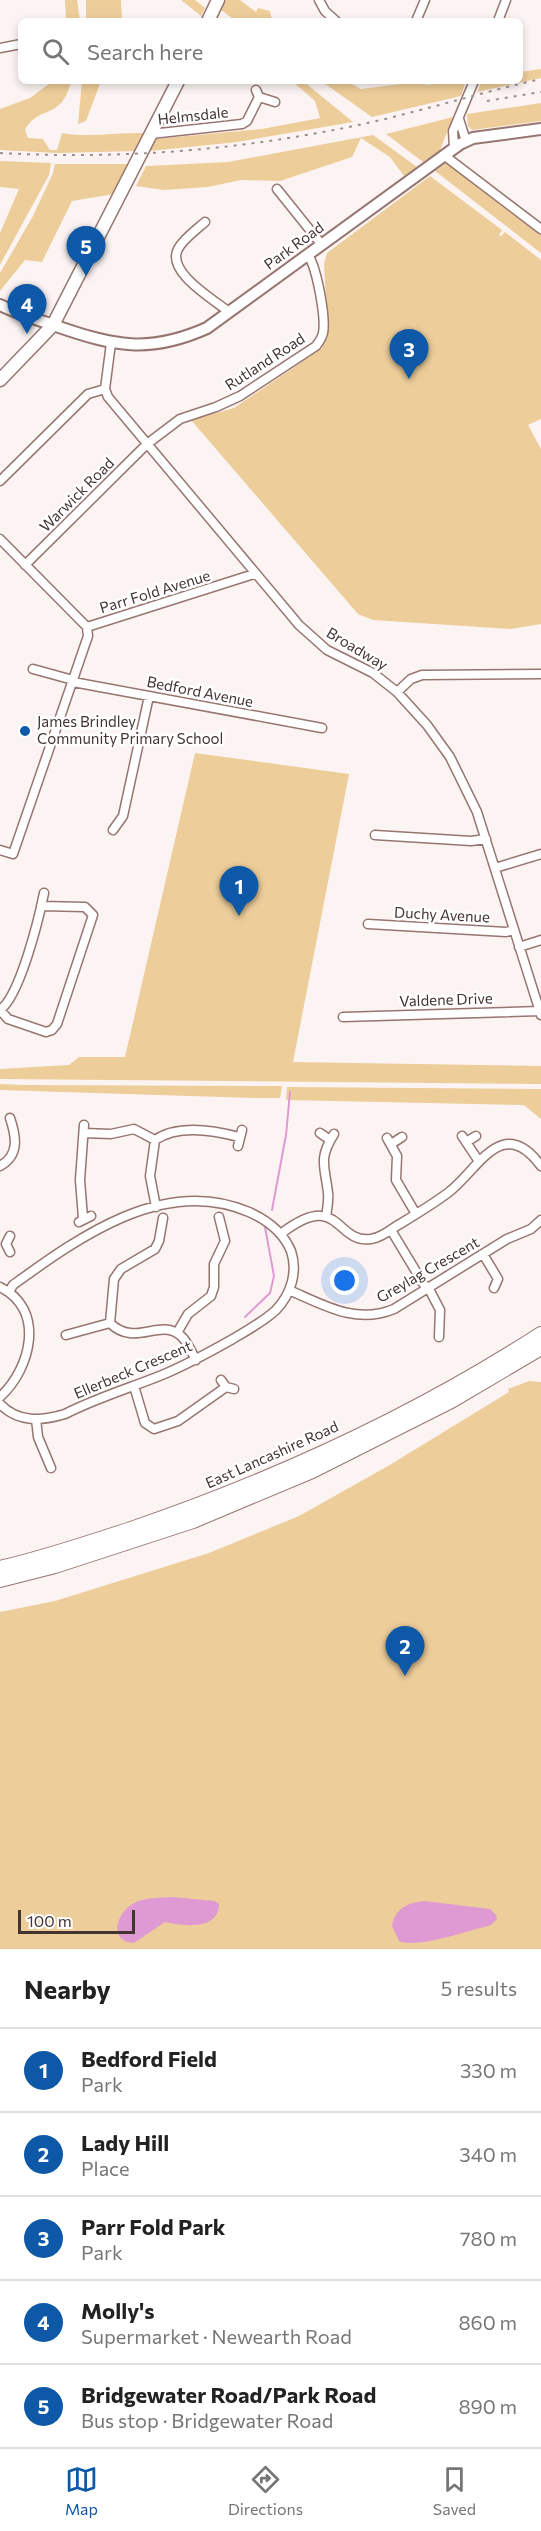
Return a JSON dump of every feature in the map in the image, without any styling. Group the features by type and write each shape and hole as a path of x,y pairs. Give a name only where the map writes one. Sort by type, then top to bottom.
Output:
{"highway":[{"name":"East Lancashire Road","path":"0,1568 92,1542 201,1505 295,1465 445,1390 541,1334"},
{"name":"East Lancashire Road","path":"0,1580 55,1566 193,1521 312,1472 451,1401 541,1348"}],"main road":[{"path":"209,18 218,0"},
{"path":"0,380 53,325 176,84"}],"street":[{"path":"319,0 325,11 333,18"},
{"path":"417,18 425,0"},
{"path":"499,18 506,0"},
{"path":"0,48 18,45"},
{"path":"454,148 453,131 473,84"},
{"name":"Helmsdale","path":"151,134 242,124 247,121 257,94 275,102"},
{"path":"459,118 466,141"},
{"name":"Park Road","path":"0,305 31,319 111,343 134,345 176,340 207,328 466,141 541,129"},
{"path":"440,159 541,229"},
{"path":"277,189 322,245"},
{"path":"207,221 180,246 176,263 182,274 229,312"},
{"name":"Rutland Road","path":"147,444 180,419 240,396 316,346 322,336 323,320 313,264 308,255"},
{"path":"0,481 88,394 105,389 111,343"},
{"name":"Broadway","path":"105,389 108,397 254,574 317,642 335,655 373,673 397,692 427,725 450,758 468,792 486,839 540,1013"},
{"name":"Warwick Road","path":"25,565 147,444"},
{"path":"0,539 87,627"},
{"name":"Parr Fold Avenue","path":"0,850 13,854 88,636 87,627 254,574"},
{"name":"Bedford Avenue","path":"33,669 73,681 322,728"},
{"path":"397,692 411,679 422,675 541,674"},
{"path":"118,827 134,773 149,696"},
{"path":"375,834 471,841 486,839"},
{"path":"495,868 541,854"},
{"path":"41,906 85,907 93,915 57,1024 51,1031 41,1031 8,1019 0,1010 9,1000 34,935 44,893"},
{"name":"Duchy Avenue","path":"368,924 506,932 514,930"},
{"path":"519,947 541,940"},
{"name":"Valdene Drive","path":"343,1017 540,1013"},
{"path":"5,1166 15,1148 16,1126 10,1118"},
{"path":"84,1219 80,1180 84,1129 111,1134 134,1129 155,1140"},
{"path":"155,1140 168,1133 184,1130 223,1133 240,1137"},
{"path":"320,1133 332,1137 324,1153 322,1164 329,1199 326,1217"},
{"path":"476,1136 464,1139 478,1160"},
{"path":"402,1137 389,1141 397,1156 396,1180 416,1214"},
{"path":"155,1140 150,1176 156,1207"},
{"path":"4,1290 97,1228 156,1207 189,1202 228,1204 265,1220 282,1233 305,1218 326,1217 353,1236 373,1239 391,1230 449,1192 478,1160 496,1147 514,1146 531,1153 541,1166"},
{"path":"111,1323 114,1279 121,1269 155,1249 157,1229 163,1218"},
{"path":"177,1333 188,1314 205,1303 213,1292 213,1264 225,1241 223,1220"},
{"name":"Greylag Crescent","path":"289,1290 346,1314 367,1316 394,1309 507,1239 531,1229 541,1221"},
{"path":"391,1230 439,1306 443,1325 439,1337"},
{"name":"Ellerbeck Crescent","path":"0,1404 18,1417 36,1419 64,1414 196,1360 266,1318 283,1302 293,1276 293,1258 282,1233"},
{"path":"483,1254 503,1279 494,1288"},
{"path":"0,1397 20,1373 29,1343 28,1317 17,1299 4,1290"},
{"path":"66,1335 75,1328 111,1323 121,1331 136,1335 163,1329 177,1333 187,1344 196,1360"},
{"path":"134,1386 145,1423 154,1429 178,1421 227,1386"},
{"path":"36,1419 38,1437 50,1469"}],"shaded area":[{"path":"65,0 77,0 80,18 66,18"},
{"path":"86,0 121,0 122,18 86,18"},
{"path":"181,0 195,0 205,8 201,16"},
{"path":"226,0 240,0 256,12 258,8 270,11 271,18 232,18 221,10"},
{"path":"541,69 541,78 523,82 523,72"},
{"path":"49,84 70,84 62,102 37,117 25,130 28,138 43,139 50,150 57,150 62,133 82,135 145,133 136,151 58,153 0,150 0,109 30,98"},
{"path":"82,84 100,84 86,121 78,124"},
{"path":"295,84 307,84 353,122 237,142 150,151 156,139 262,129 320,118 315,101"},
{"path":"325,84 352,84 361,89 401,84 465,84 461,96 372,117"},
{"path":"481,84 514,84 477,92"},
{"path":"541,103 541,121 472,130 468,126 467,114"},
{"path":"453,117 440,150 423,162 386,134"},
{"path":"373,135 417,167 404,176 390,157 361,138 352,157 280,181 241,180 208,187 164,190 136,186 146,166 228,162"},
{"path":"0,161 51,163 49,175 0,265 0,233 19,189 0,187"},
{"path":"448,162 541,233 541,253 435,171"},
{"path":"55,164 129,164 114,194 72,201 42,262 25,260 0,291 0,273 33,216"},
{"path":"430,176 502,230 499,235 505,232 541,260 541,419 528,425 541,449 541,624 511,629 373,620 358,614 191,420 234,408 321,349 328,336 324,264 327,253"},
{"path":"195,753 349,774 293,1062 541,1066 541,1084 0,1079 0,1069 69,1065 79,1057 125,1057"},
{"path":"0,1084 282,1086 280,1098 253,1098 0,1090"},
{"path":"287,1087 541,1089 541,1119 524,1105 286,1100"},
{"path":"529,1381 541,1382 541,1949 0,1949 0,1612 55,1601 209,1553 299,1516 388,1466 509,1392 508,1389"},
{"path":"172,1897 215,1901 219,1904 217,1913 207,1923 199,1925 165,1922 134,1943 120,1937 119,1919 128,1907 143,1900"},
{"path":"424,1901 490,1909 497,1919 491,1925 431,1941 408,1943 399,1941 392,1926 396,1915 408,1905"}],"waterway":[{"path":"272,1210 286,1135 290,1092"},
{"path":"245,1317 270,1293 274,1276 265,1227"}],"railway":[{"path":"523,84 541,79"},
{"path":"0,153 97,155 239,145 381,120 521,84"},
{"path":"487,101 541,92"}],"place":[{"name":"Bridgewater Road/Park Road","path":"86,276"},
{"name":"Molly's","path":"27,334"},
{"name":"Parr Fold Park","path":"409,379"},
{"name":"James Brindley Community Primary School","path":"25,731"},
{"name":"Bedford Field","path":"239,916"},
{"name":"Lady Hill","path":"405,1676"}]}
